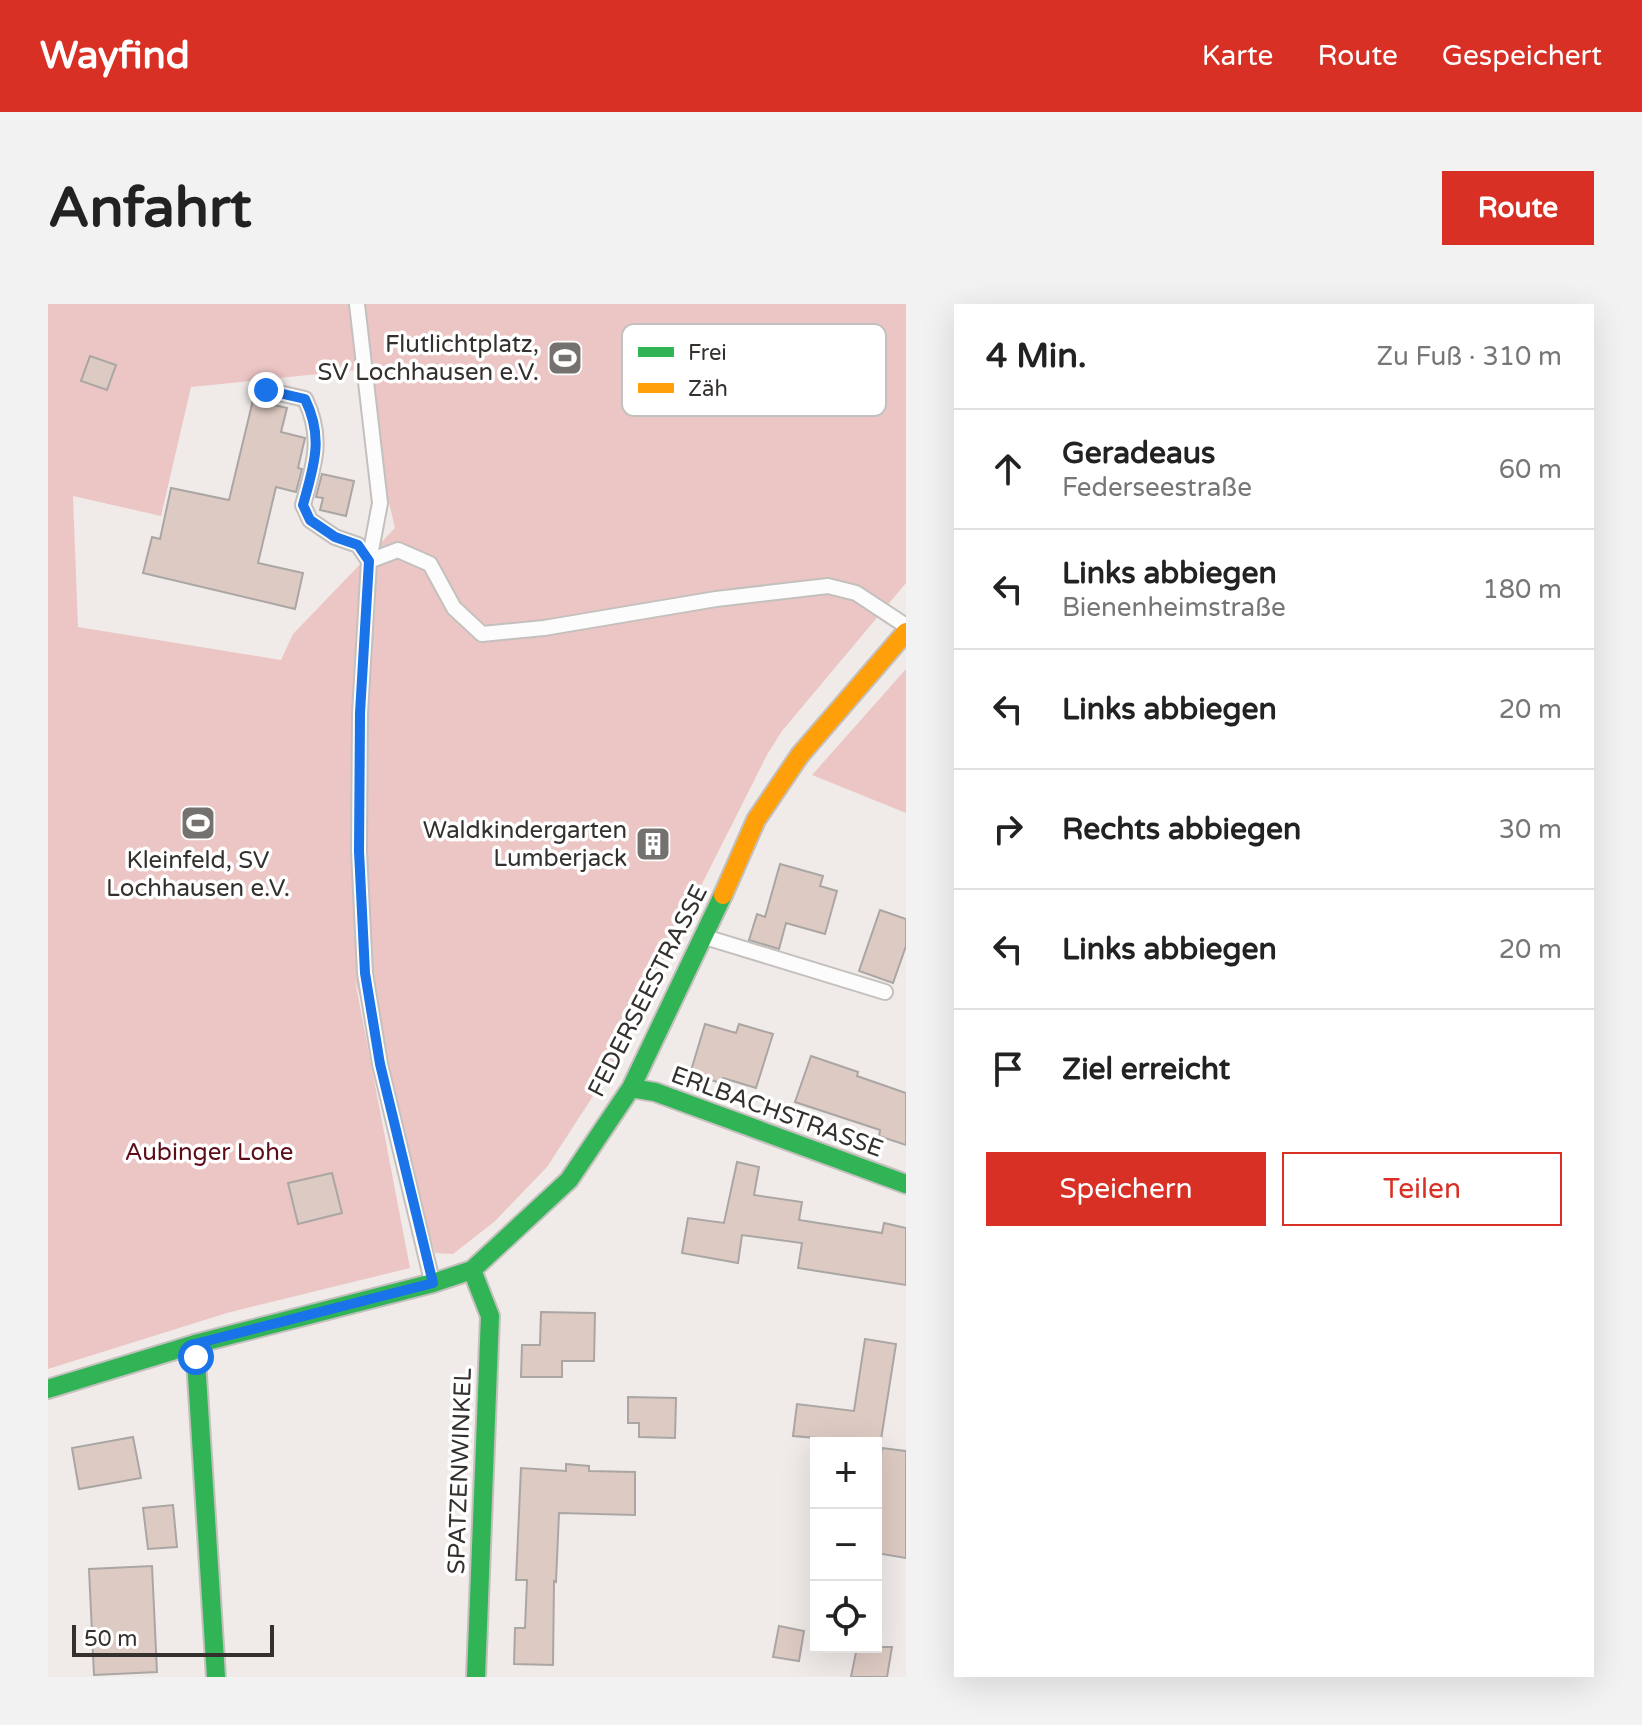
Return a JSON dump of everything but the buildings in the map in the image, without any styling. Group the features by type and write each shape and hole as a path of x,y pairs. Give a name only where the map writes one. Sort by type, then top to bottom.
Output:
{"street":[{"name":"FEDERSEESTRASSE","path":"48,1389 195,1344 433,1283 472,1270 569,1180 631,1088 705,937 756,820 800,755 906,632"},
{"name":"ERLBACHSTRASSE","path":"631,1088 655,1092 906,1184"},
{"name":"SPATZENWINKEL","path":"472,1270 490,1316 476,1677"},
{"path":"195,1344 216,1677"}],"lane":[{"path":"357,304 380,503 369,561 360,728 359,851 365,973 380,1064 433,1283"},
{"path":"266,390 305,399 315,420 316,458 303,505 310,520 335,537 358,545 369,561"},
{"path":"369,561 398,550 430,564 454,608 482,634 544,628 716,599 828,586 856,593 906,626"},
{"path":"705,937 885,992"}],"green space":[{"name":"Aubinger Lohe","path":"48,304 906,304 906,583 782,731 768,753 612,1067 547,1167 494,1222 453,1254 435,1253 355,980 410,1268 227,1313 48,1369","holes":["358,370 395,528 293,634 281,660 78,627 73,496 161,516 191,387"]},
{"path":"906,669 906,813 812,775"}],"traffic: fast":[{"path":"48,1389 195,1344 433,1283 472,1270 569,1180 631,1088 723,895"},
{"path":"631,1088 655,1092 906,1184"},
{"path":"472,1270 490,1316 476,1677"},
{"path":"195,1344 216,1677"}],"traffic: slow":[{"path":"723,895 756,820 800,755 906,632"}],"place":[{"name":"Flutlichtplatz, SV Lochhausen e.V.","path":"565,358"},
{"name":"Kleinfeld, SV Lochhausen e.V.","path":"198,823"},
{"name":"Waldkindergarten Lumberjack","path":"653,844"}],"route":[{"path":"196,1357 195,1344 433,1283 380,1064 365,973 359,851 360,713 369,561 358,545 335,537 310,520 303,505 316,458 315,420 305,399 266,390"}]}
